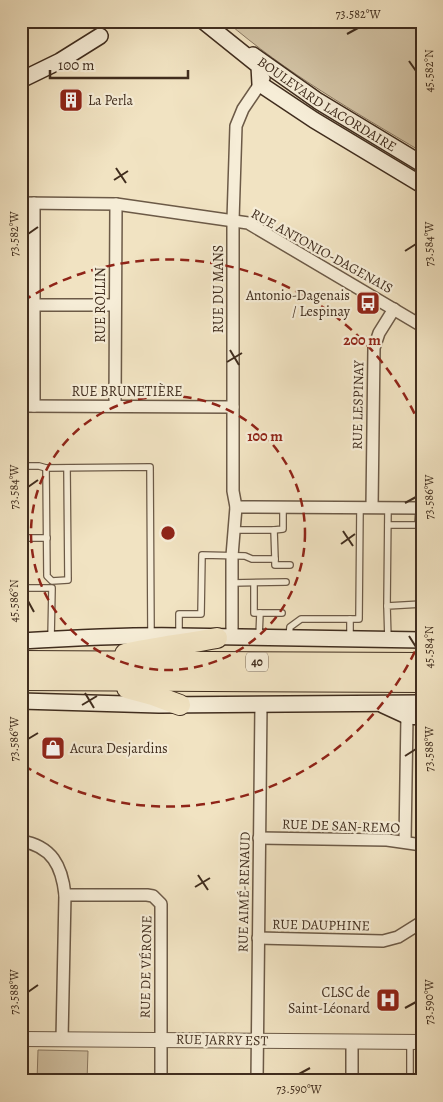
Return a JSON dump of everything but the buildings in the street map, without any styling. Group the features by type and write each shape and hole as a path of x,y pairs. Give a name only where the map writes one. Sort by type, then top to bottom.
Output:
{"highway":[{"path":"92,671 153,647 173,646 224,638"},
{"name":"40","path":"21,661 92,671 422,682"},
{"name":"40","path":"21,680 92,671 422,663"},
{"path":"92,671 180,705"}],"main road":[{"name":"BOULEVARD LACORDAIRE","path":"203,21 259,66 260,84 314,120 422,185"},
{"name":"BOULEVARD LACORDAIRE","path":"211,21 271,69 332,110 422,164"},
{"path":"21,80 60,62 100,36"},
{"path":"21,641 151,636 422,640"},
{"path":"21,701 180,705 422,703"},
{"path":"382,704 414,717"}],"street":[{"name":"RUE DU MANS","path":"224,638 232,583 236,507 233,491 233,220 236,122 248,100 271,69"},
{"name":"RUE ANTONIO-DAGENAIS","path":"21,203 116,204 248,223 422,326"},
{"path":"34,203 34,406"},
{"name":"RUE ROLLIN","path":"115,406 116,204"},
{"path":"34,305 115,305"},
{"name":"RUE LESPINAY","path":"366,507 374,348 379,333 394,309"},
{"name":"RUE BRUNETIÈRE","path":"21,406 234,407"},
{"path":"236,507 420,508"},
{"name":"RUE AIMÉ-RENAUD","path":"257,1081 261,704"},
{"path":"405,842 414,717"},
{"name":"RUE DE SAN-REMO","path":"260,838 387,840 422,845"},
{"path":"21,841 49,853 63,878 65,895 62,1039"},
{"name":"RUE DE VÉRONE","path":"65,895 147,895 153,896 161,904 160,1039"},
{"name":"RUE DAUPHINE","path":"258,938 383,941 398,937 422,922"},
{"name":"RUE JARRY EST","path":"21,1039 416,1042"},
{"path":"160,1039 161,1081"},
{"path":"352,1042 352,1081"}],"lane":[{"path":"21,466 46,468 150,467 151,636"},
{"path":"46,468 47,576 52,580 68,580 67,468"},
{"path":"235,530 283,529 283,507"},
{"path":"289,638 290,627 301,619 359,619 366,507"},
{"path":"388,508 388,640"},
{"path":"388,525 420,525 420,508"},
{"path":"274,530 274,565 290,565"},
{"path":"21,538 47,538"},
{"path":"179,636 179,614 201,614 202,555 275,559"},
{"path":"51,639 52,580"},
{"path":"254,582 254,613 282,613"},
{"path":"232,583 286,582"},
{"path":"21,588 52,588"},
{"path":"387,606 422,604"},
{"path":"260,613 260,638"},
{"path":"350,619 350,640"},
{"path":"416,1042 410,1081 422,1080"}],"shaded area":[{"path":"226,21 422,21 422,152 346,107 297,75"},
{"path":"38,1050 88,1051 87,1081 37,1081"}],"place":[{"name":"La Perla","path":"71,100"},
{"name":"Antonio-Dagenais / Lespinay","path":"368,303"},
{"name":"Acura Desjardins","path":"53,748"},
{"name":"CLSC de Saint-Léonard","path":"388,1000"}]}
